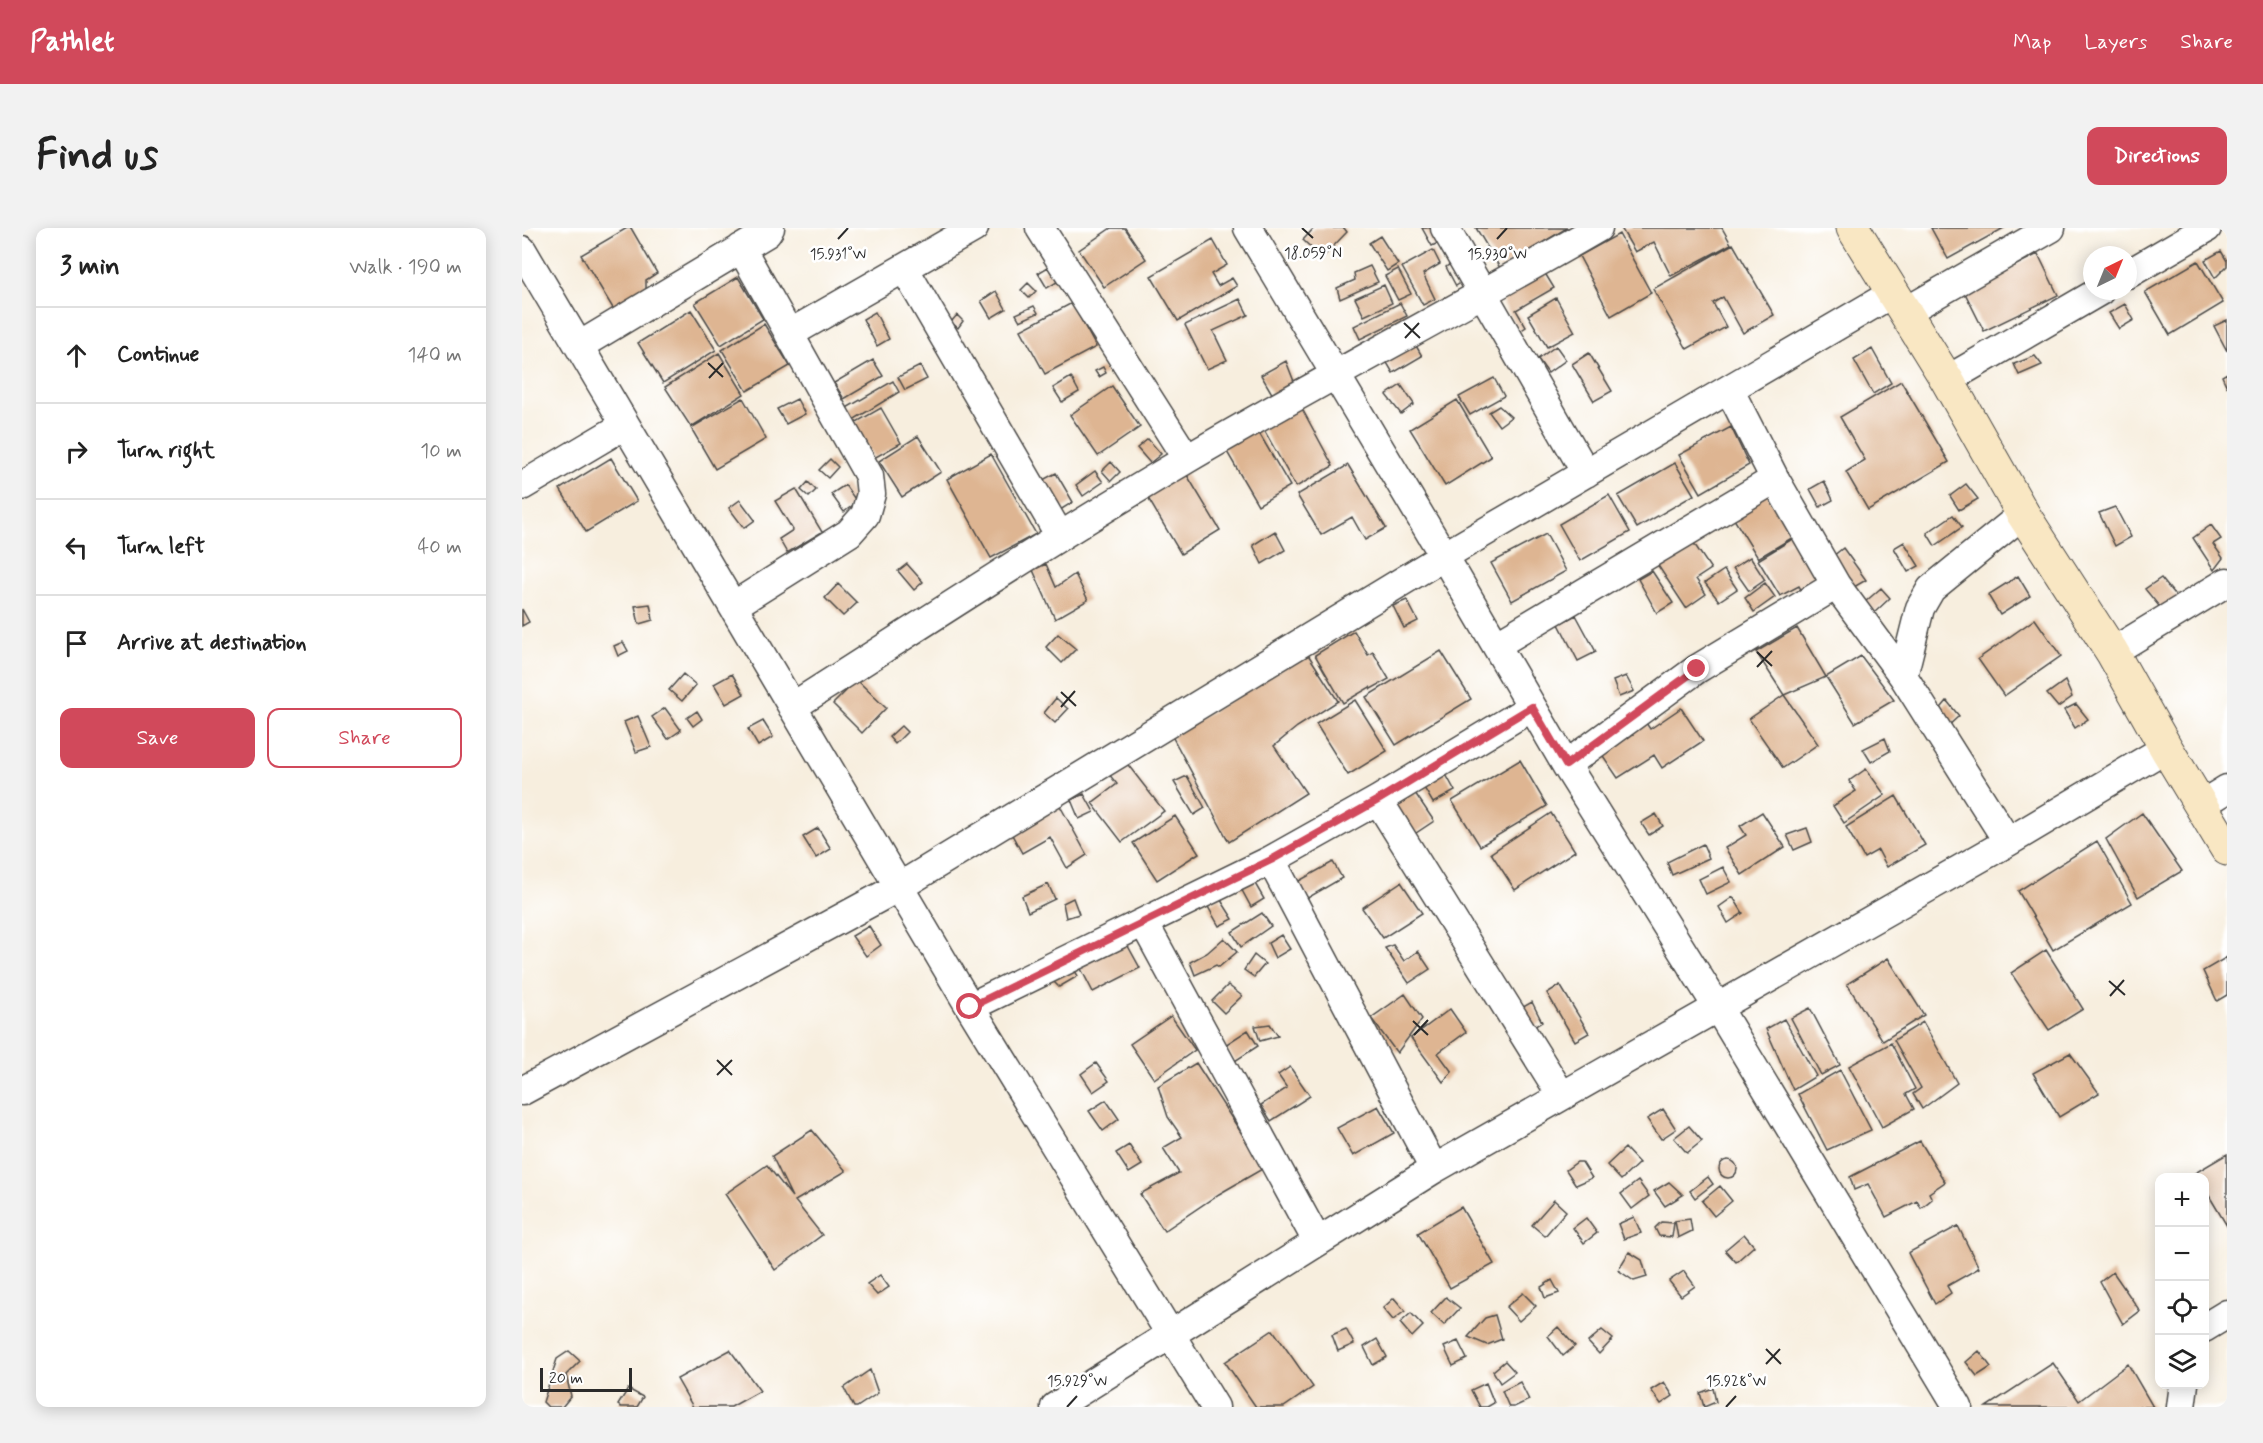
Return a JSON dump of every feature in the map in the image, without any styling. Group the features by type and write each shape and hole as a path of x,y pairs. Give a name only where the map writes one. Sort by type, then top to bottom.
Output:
{"street":[{"path":"579,346 766,233 770,228"},
{"path":"789,334 974,228"},
{"path":"1040,228 1187,459"},
{"path":"1248,228 1566,765 1718,1008 1958,1407"},
{"path":"1445,228 1586,472"},
{"path":"792,707 1187,459 1483,295 1598,228"},
{"path":"1853,228 1947,380 2023,514 2112,651 2166,748 2214,797 2227,849"},
{"path":"522,1091 899,886 1444,556 1729,389 2051,228"},
{"path":"2137,269 2207,228"},
{"path":"733,606 849,533 864,514 871,494 869,476 741,248"},
{"path":"522,250 970,1007 1215,1407"},
{"path":"904,268 1060,537"},
{"path":"1947,380 2085,300"},
{"path":"1729,389 1775,479 1836,585 1903,676 2008,842"},
{"path":"522,486 626,425"},
{"path":"1496,645 1775,479"},
{"path":"1903,676 1920,608 1931,589 2023,514"},
{"path":"2112,651 2227,582"},
{"path":"1566,765 1697,669 1836,585"},
{"path":"970,1007 1271,860 1378,800 1532,707"},
{"path":"1055,1407 1434,1169 2008,842 2166,748"},
{"path":"1378,800 1562,1096"},
{"path":"1271,860 1434,1169"},
{"path":"1144,923 1317,1241"},
{"path":"2209,1325 2227,1314"},
{"path":"2181,1407 2183,1389"}],"building":[{"path":"627,228 631,228 657,273 646,280 646,292 614,310 581,255"},
{"path":"1111,228 1125,228 1146,259 1104,287 1079,250"},
{"path":"1314,228 1344,228 1347,232 1322,258 1303,240"},
{"path":"1422,228 1438,228 1469,277 1456,286 1446,267 1450,264 1438,243 1432,246"},
{"path":"1476,228 1567,228 1500,268"},
{"path":"1621,228 1722,228 1731,244 1671,276 1654,242 1635,252"},
{"path":"1931,228 2004,228 1948,259"},
{"path":"1619,234 1651,293 1611,316 1579,256"},
{"path":"1380,236 1398,264 1387,271 1369,243"},
{"path":"1213,240 1227,265 1211,274 1218,286 1232,278 1237,286 1178,321 1151,276"},
{"path":"1733,244 1774,315 1743,333 1723,297 1713,303 1726,327 1687,349 1653,289"},
{"path":"1433,250 1440,264 1423,274 1435,299 1423,305 1402,267"},
{"path":"2221,251 2227,261 2227,266 2215,278 2205,260"},
{"path":"2038,254 2058,295 1984,331 1964,291"},
{"path":"2198,261 2223,303 2170,335 2145,292"},
{"path":"1370,266 1378,282 1340,299 1337,288 1355,280 1354,273"},
{"path":"1048,267 1057,282 1047,288 1038,273"},
{"path":"1398,269 1411,294 1398,300 1385,276"},
{"path":"1543,270 1554,288 1516,310 1526,327 1520,331 1499,296"},
{"path":"738,277 763,319 721,345 695,303"},
{"path":"1028,283 1036,291 1029,298 1021,290"},
{"path":"1384,285 1392,303 1364,316 1355,298"},
{"path":"996,291 1006,309 991,318 981,301"},
{"path":"1556,298 1575,332 1547,347 1528,315"},
{"path":"1240,299 1248,315 1213,331 1227,360 1207,369 1185,325"},
{"path":"1072,303 1096,347 1045,374 1021,330"},
{"path":"1400,303 1407,316 1360,339 1354,326"},
{"path":"2125,304 2134,320 2119,329 2109,313"},
{"path":"1034,306 1038,313 1020,321 1016,314"},
{"path":"691,310 716,350 663,383 638,343"},
{"path":"875,312 889,339 877,346 863,319"},
{"path":"957,315 963,321 958,328 951,322"},
{"path":"2227,320 2227,351 2214,326"},
{"path":"764,324 790,366 747,391 722,350"},
{"path":"1415,344 1422,356 1393,373 1386,361"},
{"path":"1556,346 1566,360 1548,373 1538,359"},
{"path":"1872,349 1891,383 1873,394 1854,360"},
{"path":"719,353 744,394 691,427 665,387"},
{"path":"1589,353 1612,391 1594,401 1572,364"},
{"path":"2035,356 2042,365 2019,375 2014,364"},
{"path":"873,360 883,376 844,399 834,383"},
{"path":"1286,361 1295,384 1274,397 1261,375"},
{"path":"920,366 927,379 905,390 898,377"},
{"path":"1103,367 1106,373 1099,377 1095,371"},
{"path":"2227,373 2227,387 2222,376"},
{"path":"1071,377 1079,392 1062,402 1053,388"},
{"path":"1494,378 1504,396 1470,415 1459,397"},
{"path":"893,381 899,392 850,422 843,410"},
{"path":"1901,381 1949,462 1868,510 1846,472 1865,460 1840,417"},
{"path":"1401,385 1414,404 1401,414 1386,395"},
{"path":"1112,386 1140,427 1098,456 1070,415"},
{"path":"743,398 766,439 715,469 691,428"},
{"path":"797,399 805,414 786,424 777,409"},
{"path":"1457,400 1491,457 1445,486 1410,429"},
{"path":"1300,405 1333,466 1296,487 1263,428"},
{"path":"1499,406 1511,417 1499,426 1489,412"},
{"path":"881,408 901,443 874,458 853,424"},
{"path":"1255,426 1290,486 1258,505 1223,445"},
{"path":"1731,427 1749,465 1701,493 1679,455"},
{"path":"918,436 941,472 902,497 879,461"},
{"path":"1148,439 1161,454 1150,463 1137,448"},
{"path":"991,454 1036,534 991,558 947,479"},
{"path":"611,458 637,501 586,532 560,489"},
{"path":"830,459 838,467 828,478 819,470"},
{"path":"1111,462 1120,472 1111,481 1102,471"},
{"path":"1675,463 1694,495 1637,528 1618,496"},
{"path":"1348,465 1386,528 1365,540 1352,517 1321,535 1297,495"},
{"path":"1184,470 1220,530 1181,554 1145,493"},
{"path":"1095,471 1103,482 1083,496 1076,485"},
{"path":"1056,473 1073,502 1057,512 1039,482"},
{"path":"1824,481 1833,500 1820,507 1810,489"},
{"path":"808,482 816,490 809,497 801,490"},
{"path":"1966,484 1978,499 1959,510 1950,496"},
{"path":"845,485 857,502 844,512 831,494"},
{"path":"796,489 822,532 787,553 779,539 793,530 775,501"},
{"path":"1766,492 1795,536 1758,558 1729,511"},
{"path":"1609,495 1630,532 1580,561 1559,524"},
{"path":"740,500 755,520 744,528 729,508"},
{"path":"2115,507 2131,537 2115,546 2099,513"},
{"path":"1953,515 1962,527 1935,546 1927,533"},
{"path":"2211,525 2221,539 2213,544 2223,558 2214,570 2193,538"},
{"path":"1275,531 1285,550 1262,564 1253,545"},
{"path":"1546,534 1566,571 1512,601 1491,563"},
{"path":"1689,536 1711,569 1696,579 1706,594 1686,608 1653,558"},
{"path":"1794,538 1822,582 1803,593 1799,586 1780,596 1758,560"},
{"path":"1904,542 1919,566 1908,572 1894,548"},
{"path":"1843,548 1866,580 1854,587 1832,557"},
{"path":"1750,557 1765,580 1749,591 1733,568"},
{"path":"907,564 923,582 914,590 898,571"},
{"path":"1046,564 1056,587 1075,574 1088,600 1055,619 1033,570"},
{"path":"1724,570 1737,589 1719,601 1705,583"},
{"path":"1652,571 1673,603 1657,613 1638,579"},
{"path":"2018,576 2030,596 2000,615 1988,595"},
{"path":"2161,578 2178,599 2163,611 2145,589"},
{"path":"1765,583 1775,597 1754,612 1745,598"},
{"path":"838,584 857,603 843,616 825,598"},
{"path":"1881,588 1890,598 1874,613 1865,602"},
{"path":"1407,600 1418,621 1404,628 1393,606"},
{"path":"650,604 653,620 639,624 635,606"},
{"path":"522,609 529,622 522,626"},
{"path":"1576,615 1596,652 1578,661 1559,624"},
{"path":"2035,619 2061,656 2004,696 1978,659"},
{"path":"1797,628 1826,677 1784,695 1756,652"},
{"path":"1354,631 1368,655 1373,652 1389,679 1343,703 1315,655"},
{"path":"1058,634 1076,649 1062,663 1046,647"},
{"path":"623,642 628,651 618,656 614,646"},
{"path":"1441,651 1471,699 1396,745 1366,697"},
{"path":"1307,653 1338,701 1297,727 1274,746 1306,793 1229,842 1172,736"},
{"path":"1861,656 1894,700 1855,723 1826,677"},
{"path":"683,674 696,685 682,701 669,690"},
{"path":"732,674 744,694 726,704 714,684"},
{"path":"1626,676 1634,691 1619,697 1613,681"},
{"path":"857,680 886,708 862,733 833,704"},
{"path":"2065,681 2072,697 2058,707 2047,694"},
{"path":"1784,695 1818,744 1783,768 1749,719"},
{"path":"1056,698 1068,709 1055,723 1044,713"},
{"path":"1355,700 1387,751 1348,775 1316,724"},
{"path":"1947,701 1959,716 1947,727 1937,713"},
{"path":"2076,704 2088,719 2075,728 2064,710"},
{"path":"665,708 681,730 668,739 652,717"},
{"path":"1681,708 1703,741 1662,768 1654,755 1618,778 1597,747 1642,717 1650,729"},
{"path":"697,711 702,719 693,726 687,718"},
{"path":"638,716 651,747 636,752 624,722"},
{"path":"763,721 773,737 758,746 748,729"},
{"path":"901,726 907,732 895,744 889,737"},
{"path":"1885,738 1890,751 1871,762 1863,749"},
{"path":"1520,760 1547,806 1480,846 1452,801"},
{"path":"1125,761 1164,811 1122,842 1092,803 1117,784 1108,773"},
{"path":"1443,769 1455,791 1433,803 1420,781"},
{"path":"1866,769 1885,795 1844,823 1833,806 1856,791 1849,781"},
{"path":"1187,776 1205,808 1194,815 1174,782"},
{"path":"1411,787 1434,821 1410,837 1387,804"},
{"path":"1084,794 1094,812 1079,819 1071,800"},
{"path":"1896,796 1925,845 1887,867 1878,850 1864,858 1846,827"},
{"path":"1059,804 1087,855 1067,868 1050,837 1022,853 1010,831"},
{"path":"1762,812 1785,847 1742,875 1725,848 1746,835 1740,826"},
{"path":"1551,813 1575,851 1515,890 1491,853"},
{"path":"2142,813 2182,871 2138,897 2106,839"},
{"path":"1656,814 1663,826 1649,835 1641,823"},
{"path":"1175,816 1199,853 1157,880 1133,843"},
{"path":"818,828 831,849 816,858 803,837"},
{"path":"1807,828 1812,842 1794,850 1787,835"},
{"path":"2097,841 2132,903 2053,950 2018,891"},
{"path":"1703,844 1709,858 1672,875 1667,862"},
{"path":"1333,862 1342,878 1306,899 1297,882"},
{"path":"1243,863 1264,899 1251,907 1231,870"},
{"path":"1723,867 1731,882 1706,894 1699,879"},
{"path":"1401,882 1422,913 1383,938 1362,908"},
{"path":"1048,884 1055,899 1028,912 1022,896"},
{"path":"1219,897 1233,919 1219,926 1207,905"},
{"path":"1733,897 1743,913 1728,923 1719,907"},
{"path":"1073,898 1079,914 1066,918 1063,903"},
{"path":"1262,913 1271,926 1241,947 1232,932"},
{"path":"869,926 881,945 866,956 852,936"},
{"path":"1281,935 1290,949 1275,958 1268,943"},
{"path":"1123,937 1140,968 1093,992 1077,961"},
{"path":"1224,938 1237,952 1219,967 1216,965 1195,975 1190,962 1207,953"},
{"path":"1393,945 1404,961 1418,951 1430,969 1409,983 1385,948"},
{"path":"2046,950 2083,1009 2049,1030 2011,973"},
{"path":"1254,955 1265,964 1254,977 1244,970"},
{"path":"2227,957 2227,995 2217,1001 2203,971"},
{"path":"1888,958 1924,1015 1883,1041 1847,984"},
{"path":"1071,964 1078,976 1059,987 1049,977"},
{"path":"1228,985 1242,996 1224,1013 1212,1001"},
{"path":"1560,985 1589,1033 1575,1041 1547,993"},
{"path":"1405,994 1422,1019 1397,1053 1371,1018"},
{"path":"1532,1002 1542,1022 1529,1030 1518,1010"},
{"path":"1810,1008 1840,1065 1821,1075 1791,1018"},
{"path":"1450,1009 1466,1032 1438,1053 1452,1072 1443,1082 1411,1038"},
{"path":"1171,1016 1195,1050 1154,1079 1130,1044"},
{"path":"1784,1019 1816,1076 1793,1090 1766,1029"},
{"path":"1923,1022 1957,1083 1922,1109 1913,1094 1921,1088 1894,1040"},
{"path":"1270,1024 1278,1036 1260,1041 1255,1026"},
{"path":"1248,1030 1258,1046 1235,1061 1225,1045"},
{"path":"1891,1043 1915,1089 1906,1094 1914,1109 1882,1127 1849,1066"},
{"path":"2070,1053 2099,1093 2059,1117 2033,1073"},
{"path":"1096,1063 1109,1081 1093,1092 1081,1074"},
{"path":"1196,1063 1264,1168 1219,1194 1164,1231 1140,1194 1179,1173 1163,1148 1182,1137 1168,1117 1158,1086"},
{"path":"1290,1067 1310,1096 1271,1121 1261,1105 1287,1088 1278,1075"},
{"path":"1840,1070 1871,1130 1827,1150 1798,1094"},
{"path":"1106,1100 1119,1119 1103,1131 1089,1111"},
{"path":"1378,1106 1394,1133 1353,1156 1337,1128"},
{"path":"1663,1109 1676,1129 1661,1139 1647,1119"},
{"path":"1689,1126 1702,1141 1687,1153 1674,1138"},
{"path":"812,1130 846,1171 795,1201 822,1235 775,1270 725,1194 767,1165 792,1197 772,1156"},
{"path":"1920,1141 1945,1182 1929,1193 1932,1199 1921,1208 1917,1201 1886,1217 1868,1184 1854,1190 1850,1177"},
{"path":"1129,1145 1142,1165 1129,1173 1116,1153"},
{"path":"1625,1148 1639,1163 1621,1180 1607,1165"},
{"path":"2227,1154 2227,1226 2209,1196 2209,1173 2195,1173"},
{"path":"1724,1160 1732,1160 1737,1165 1735,1176 1724,1178 1719,1173 1719,1165"},
{"path":"1577,1162 1582,1162 1592,1178 1576,1185 1566,1170"},
{"path":"1708,1177 1713,1184 1695,1198 1690,1191"},
{"path":"1638,1181 1649,1196 1632,1209 1621,1194"},
{"path":"1669,1182 1683,1195 1665,1206 1654,1191"},
{"path":"1720,1186 1732,1201 1714,1216 1702,1201"},
{"path":"1554,1200 1566,1211 1545,1236 1532,1225"},
{"path":"1461,1207 1494,1264 1450,1288 1418,1233"},
{"path":"1634,1217 1641,1233 1624,1239 1618,1224"},
{"path":"1586,1218 1597,1233 1584,1243 1573,1228"},
{"path":"1690,1219 1692,1231 1678,1238 1675,1221"},
{"path":"1661,1222 1674,1223 1672,1237 1659,1236 1655,1228"},
{"path":"1958,1226 1979,1268 1947,1286 1951,1293 1935,1304 1908,1253"},
{"path":"1744,1234 1754,1246 1736,1262 1725,1250"},
{"path":"1629,1252 1642,1260 1647,1277 1634,1281 1618,1270"},
{"path":"1684,1271 1695,1286 1681,1296 1669,1281"},
{"path":"2113,1272 2140,1311 2123,1324 2100,1282"},
{"path":"880,1275 889,1287 877,1295 867,1284"},
{"path":"1552,1280 1559,1293 1545,1298 1541,1287"},
{"path":"1523,1293 1536,1306 1519,1321 1506,1307"},
{"path":"1446,1297 1460,1308 1444,1325 1431,1313"},
{"path":"1394,1298 1405,1311 1393,1320 1383,1308"},
{"path":"1411,1313 1423,1326 1412,1337 1400,1323"},
{"path":"1495,1315 1502,1339 1487,1345 1468,1337 1485,1318"},
{"path":"1558,1327 1575,1346 1563,1356 1548,1336"},
{"path":"1346,1329 1354,1344 1338,1351 1332,1335"},
{"path":"1273,1330 1313,1387 1284,1407 1256,1407 1225,1362"},
{"path":"1602,1330 1613,1339 1599,1354 1588,1342"},
{"path":"1377,1339 1387,1357 1373,1365 1364,1347"},
{"path":"1458,1341 1467,1359 1453,1366 1444,1347"},
{"path":"730,1350 760,1391 731,1407 693,1407 677,1379"},
{"path":"569,1351 580,1361 566,1375 571,1396 562,1407 548,1407 543,1402 557,1359"},
{"path":"1979,1351 1991,1367 1977,1376 1966,1362"},
{"path":"1505,1361 1515,1372 1500,1383 1493,1371"},
{"path":"2053,1363 2079,1401 2128,1364 2153,1407 1986,1407"},
{"path":"870,1370 878,1393 854,1407 844,1388"},
{"path":"1520,1382 1529,1400 1509,1407 1502,1391"},
{"path":"1664,1382 1673,1396 1661,1404 1651,1390"},
{"path":"1486,1383 1494,1403 1487,1407 1480,1407 1471,1390"},
{"path":"1713,1388 1716,1402 1704,1407 1700,1393"},
{"path":"628,1389 643,1397 637,1407 618,1405"}],"route":[{"path":"970,1007 1271,860 1378,800 1532,707 1566,765 1697,669"}]}
